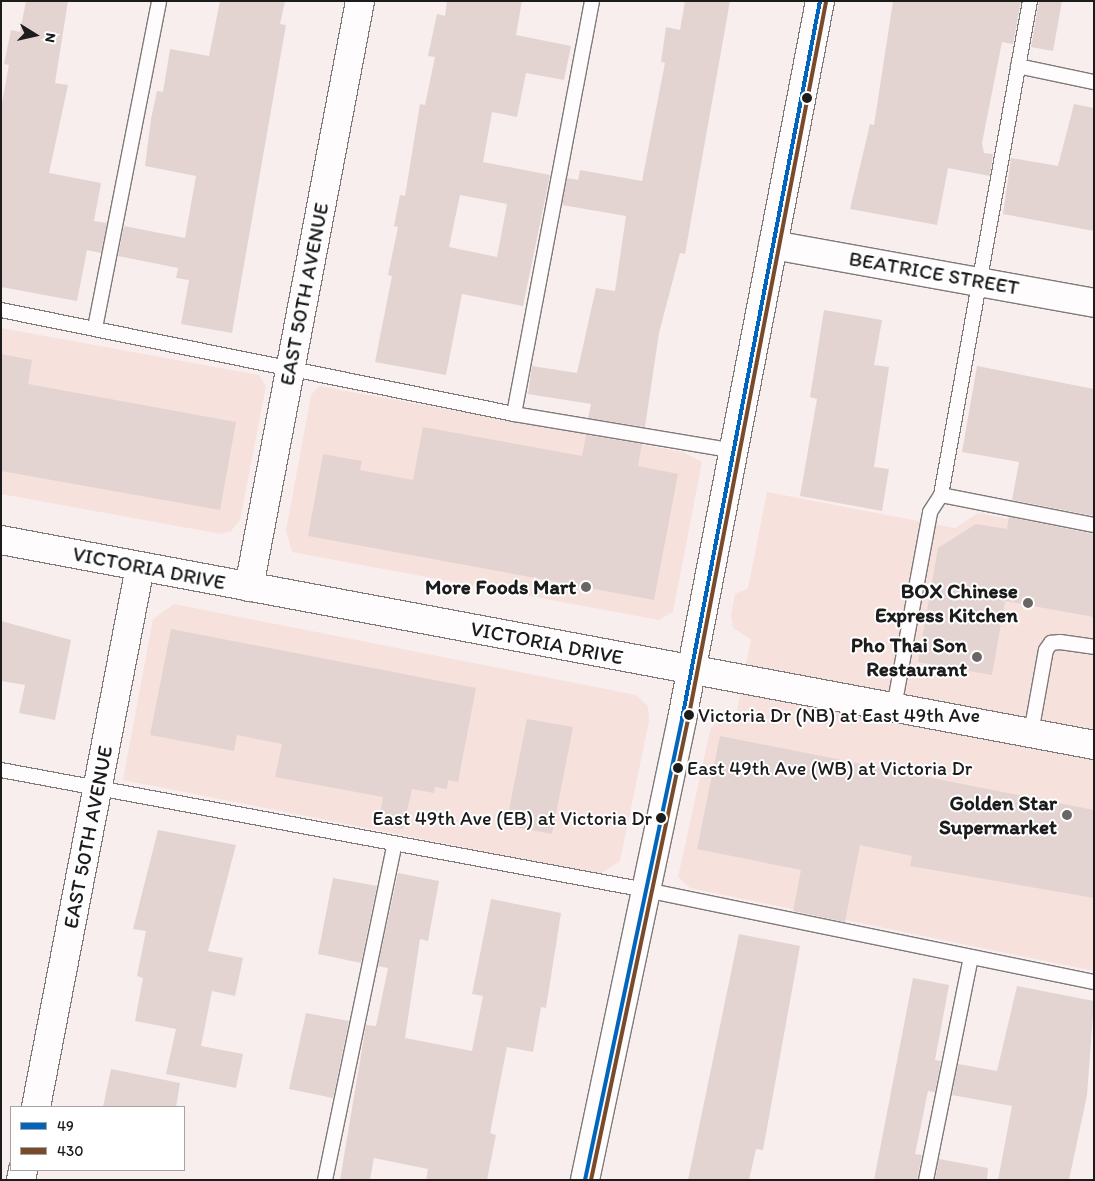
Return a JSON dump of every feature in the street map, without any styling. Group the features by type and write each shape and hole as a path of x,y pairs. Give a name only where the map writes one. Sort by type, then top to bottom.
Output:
{"street":[{"name":"EAST 50TH AVENUE","path":"249,587 360,1"},
{"path":"585,1180 691,671 820,1"},
{"name":"BEATRICE STREET","path":"773,245 980,280 1094,303"},
{"name":"VICTORIA DRIVE","path":"1,540 1094,746"},
{"name":"EAST 50TH AVENUE","path":"36,1106 140,566"}],"lane":[{"path":"95,328 159,1"},
{"path":"514,414 592,1"},
{"path":"894,707 930,512 941,494 1030,1"},
{"path":"1018,66 1094,82"},
{"path":"1,310 514,414 734,451"},
{"path":"941,494 1094,525"},
{"path":"1031,733 1046,650 1051,643 1060,642 1094,648"},
{"path":"1,770 394,846 646,890 1094,982"},
{"path":"325,1180 394,846"},
{"path":"926,1180 971,957"}],"shaded area":[{"path":"1,328 259,375 266,386 240,520 231,531 221,534 1,494"},
{"path":"319,386 683,452 702,462 673,612 659,620 292,552 286,531 311,395"},
{"path":"767,492 955,528 978,513 1094,536 1094,971 690,888 678,877 710,731 717,718 736,715 751,639 733,628 731,615 735,594 748,588"},
{"path":"174,604 636,695 648,706 649,721 620,861 600,874 123,780 153,619"}],"building":[{"path":"26,1 68,1 55,83 68,85 49,173 101,183 94,221 107,223 101,253 87,250 77,301 1,287 1,108 9,65 4,64 11,30 20,32"},
{"path":"220,1 285,1 280,24 286,25 232,333 181,324 189,280 176,278 178,268 118,256 124,226 185,238 196,176 145,166 151,119 157,91 163,92 170,49 209,56"},
{"path":"447,1 522,1 516,35 571,46 564,80 526,73 517,117 492,112 483,162 550,175 523,306 462,294 446,375 375,362 392,276 388,275 398,227 394,226 400,195 405,196 420,104 425,105 435,57 428,56 437,14 445,16","holes":["460,195 507,204 497,257 449,247"]},
{"path":"685,1 730,1 685,254 680,253 659,333 645,427 588,418 591,404 528,394 532,366 577,373 596,288 615,291 626,216 562,205 567,178 578,180 580,170 642,181 665,63 661,62 666,27 680,30"},
{"path":"893,1 1021,1 1013,44 1002,42 982,143 984,153 993,154 990,176 948,168 937,225 850,209 870,124 874,125"},
{"path":"1039,1 1062,1 1053,51 1031,47"},
{"path":"1074,104 1094,108 1094,231 1003,214 1011,158 1058,166"},
{"path":"824,310 882,320 874,365 889,367 874,467 889,469 882,511 800,496 817,399 810,397"},
{"path":"1,354 32,360 28,384 236,422 220,510 1,471"},
{"path":"977,366 1094,389 1094,516 1012,500 1019,462 962,452"},
{"path":"423,427 582,456 586,435 642,444 638,466 678,474 654,600 308,536 323,454 362,461 360,470 413,480"},
{"path":"1009,517 1094,534 1094,617 1005,601 992,675 918,662 938,548 976,524 1007,529"},
{"path":"1,621 71,640 55,720 19,713 25,685 1,681"},
{"path":"171,629 476,688 458,782 448,780 447,789 435,787 434,793 412,789 403,829 378,824 383,797 275,777 282,744 237,735 234,751 150,735"},
{"path":"527,719 573,727 552,834 506,825"},
{"path":"720,736 1094,810 1094,898 910,866 912,856 860,845 845,922 793,911 801,870 697,849"},
{"path":"158,830 236,845 208,951 243,958 235,996 212,991 201,1046 243,1054 236,1088 166,1074 176,1029 135,1021 143,978 137,976 146,931 133,929"},
{"path":"398,873 439,881 428,941 420,939 405,1038 472,1051 483,996 472,994 491,899 561,913 546,1008 541,1007 533,1052 507,1047 490,1133 496,1135 487,1180 426,1180 428,1169 374,1158 370,1180 340,1180 366,1025 376,1026 388,968 378,966"},
{"path":"333,878 377,886 361,963 318,954"},
{"path":"739,934 800,946 763,1150 756,1149 749,1180 688,1180"},
{"path":"913,978 949,985 935,1060 941,1061 935,1092 928,1091 915,1154 922,1155 917,1180 874,1180"},
{"path":"1017,986 1094,1001 1087,1095 1069,1180 998,1180 1012,1106 952,1095 958,1064 997,1071"},
{"path":"306,1013 349,1021 333,1098 289,1089"},
{"path":"111,1069 180,1083 176,1106 103,1106"},
{"path":"939,1159 988,1168 987,1180 935,1180"}],"transit line":[{"name":"49","path":"585,1180 682,719 820,1"},
{"name":"430","path":"591,1180 688,720 826,2"}],"place":[{"name":"More Foods Mart","path":"586,587"},
{"name":"BOX Chinese Express Kitchen","path":"1028,603"},
{"name":"Pho Thai Son Restaurant","path":"977,657"},
{"name":"Victoria Dr (NB) at East 49th Ave","path":"689,715"},
{"name":"East 49th Ave (WB) at Victoria Dr","path":"678,768"},
{"name":"Golden Star Supermarket","path":"1067,815"},
{"name":"East 49th Ave (EB) at Victoria Dr","path":"661,818"}]}
